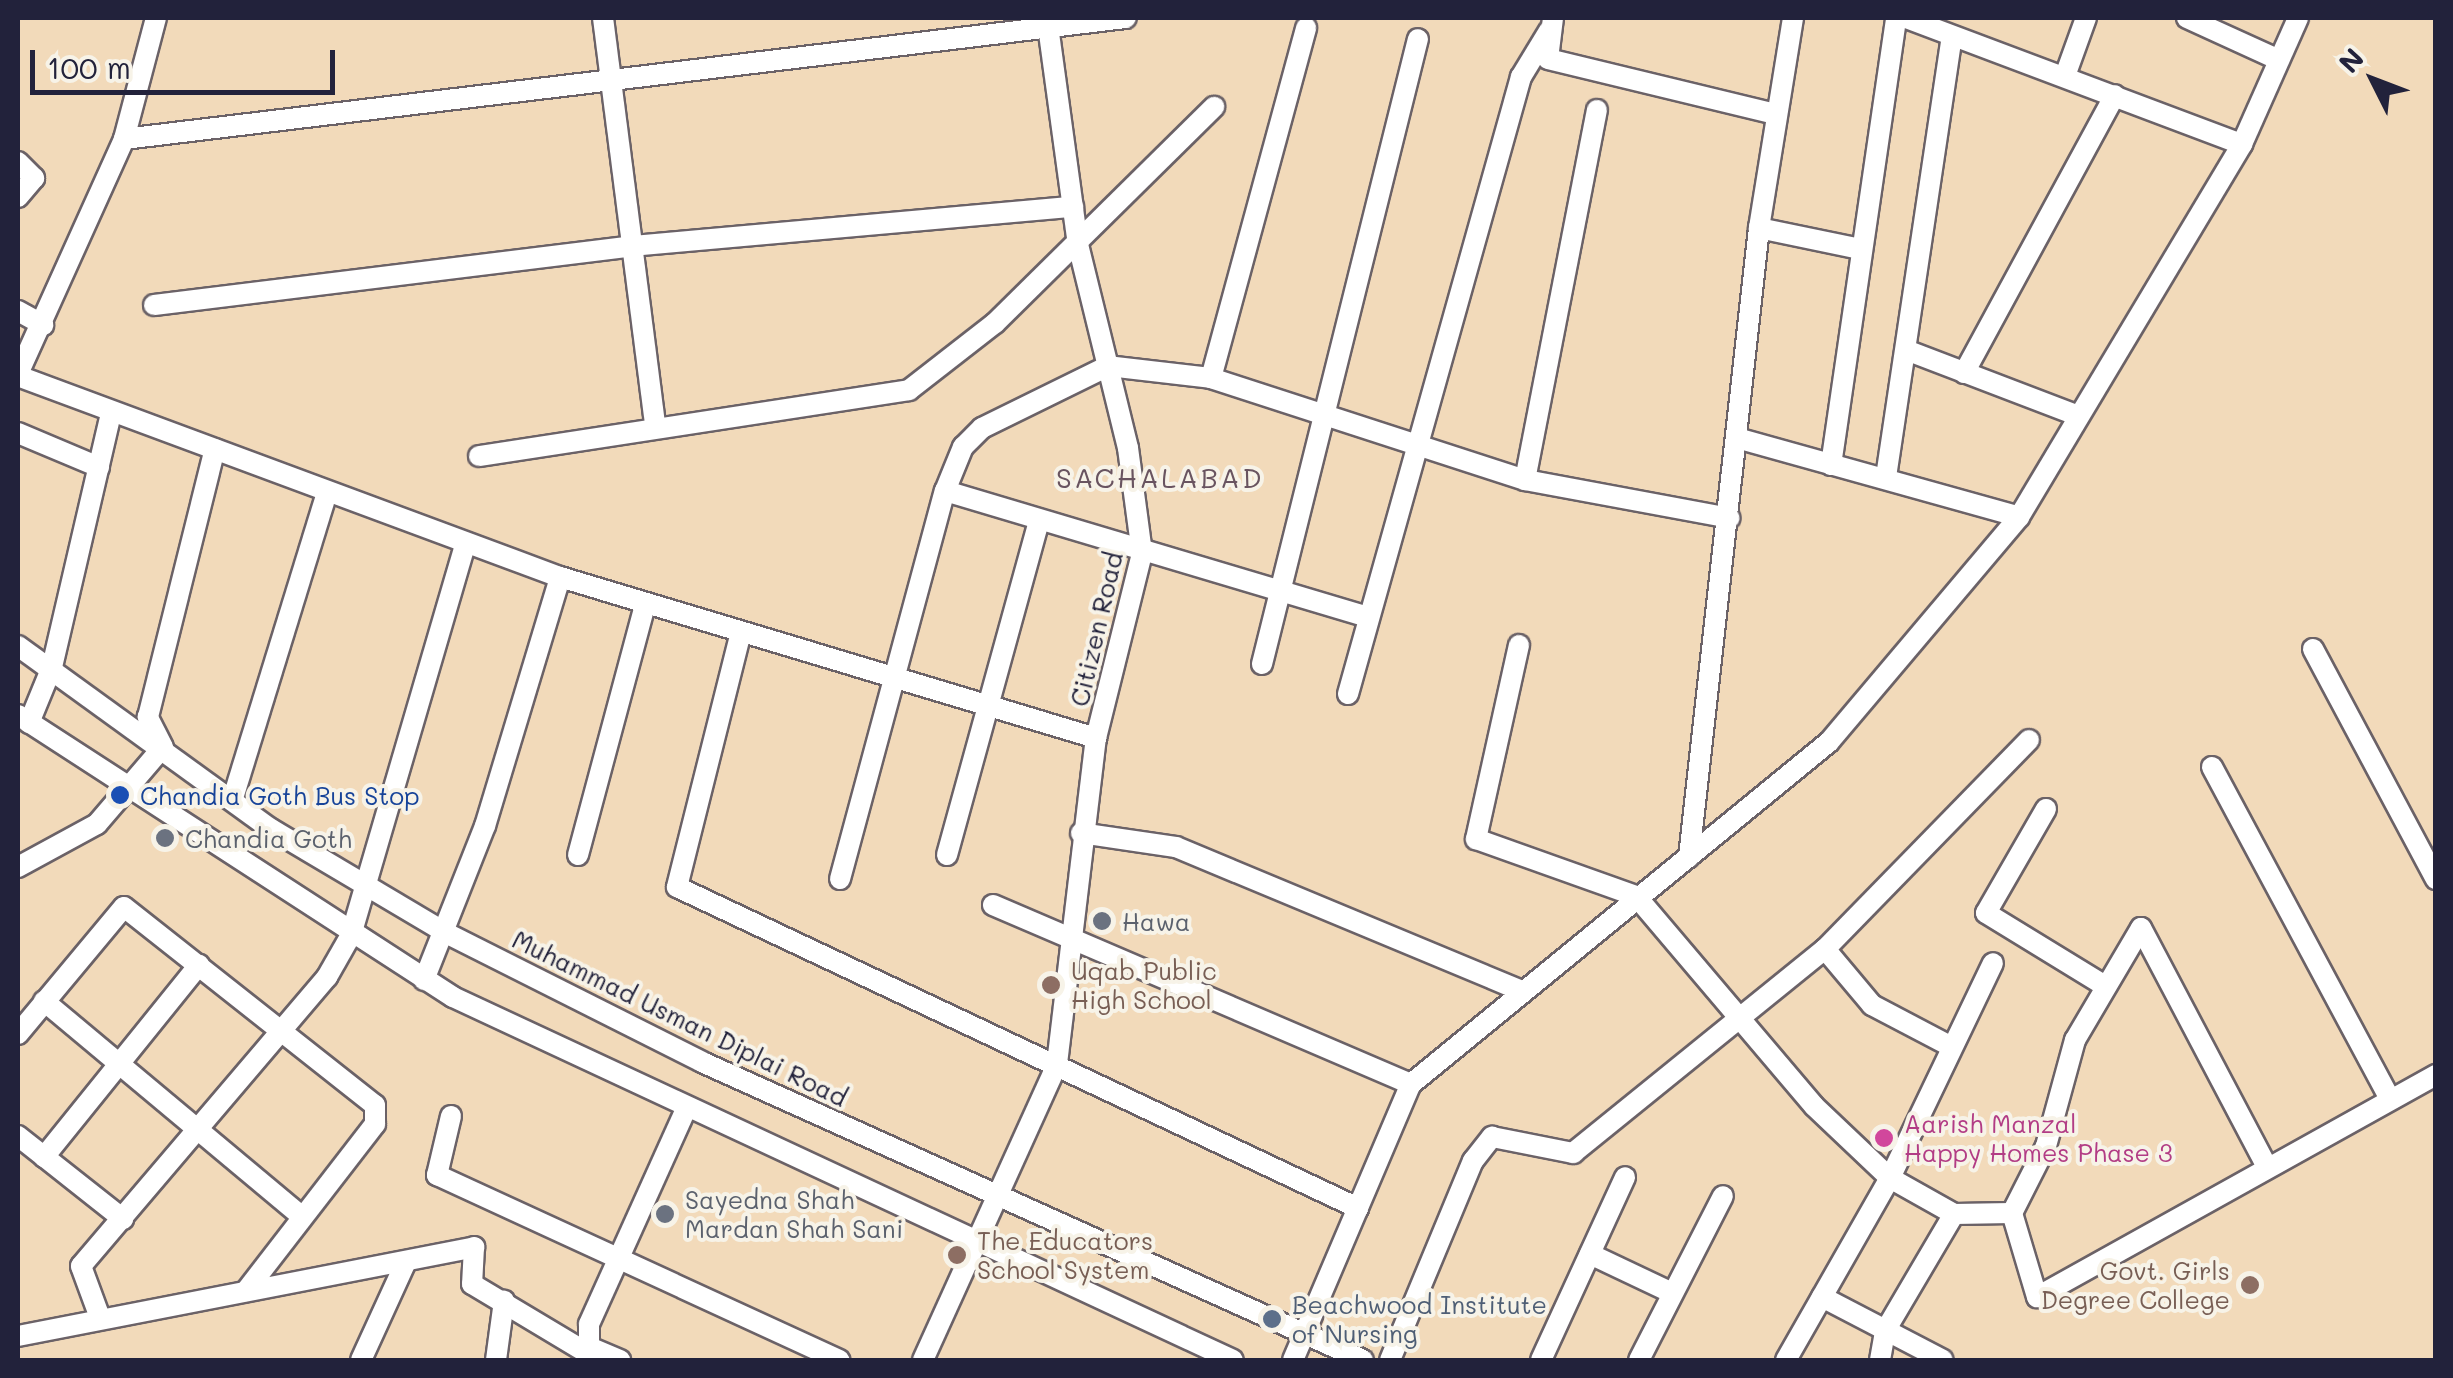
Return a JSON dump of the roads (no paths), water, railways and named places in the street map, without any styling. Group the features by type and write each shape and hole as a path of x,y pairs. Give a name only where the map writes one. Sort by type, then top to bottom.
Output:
{"street":[{"path":"156,18 124,140 18,375 111,414 560,577 740,636 1096,738"},
{"path":"603,18 656,424"},
{"path":"124,140 611,77 1047,24 1126,18"},
{"path":"1689,858 1760,228 1793,18"},
{"path":"1830,465 1856,248 1896,18"},
{"path":"1906,18 2242,144"},
{"path":"2064,76 2086,18"},
{"path":"2189,18 2279,60"},
{"path":"1293,1360 1411,1084 1519,990 1689,858 1829,742 2019,517 2242,144 2298,18"},
{"name":"Citizen Road","path":"922,1360 1004,1195 1056,1064 1067,942 1096,738 1142,553 1108,366 1078,244 1047,24"},
{"path":"1551,24 1548,58 1573,69 1776,114"},
{"path":"1348,694 1521,77 1551,24"},
{"path":"1212,378 1306,28"},
{"path":"1886,478 1952,37"},
{"path":"1262,664 1275,588 1418,38"},
{"path":"1964,373 2115,95"},
{"path":"479,456 656,424 909,390 1078,244 1214,107"},
{"path":"1526,480 1597,110"},
{"path":"18,162 34,178 18,197"},
{"path":"154,305 632,246 1073,207"},
{"path":"1760,228 1856,248"},
{"path":"18,311 43,325"},
{"path":"1906,350 2079,416"},
{"path":"840,879 945,492 963,447 982,428 1108,366 1212,378 1526,480 1730,518"},
{"path":"111,414 52,667 23,719 424,980 687,1108 1233,1360"},
{"path":"18,432 99,467"},
{"path":"1737,438 2019,517"},
{"path":"18,867 97,824 131,792 163,747 148,717 215,449"},
{"path":"233,798 327,492"},
{"path":"945,492 1368,617"},
{"path":"947,856 1039,521"},
{"path":"100,1315 79,1272 282,1030 351,935 360,883 465,544"},
{"path":"424,980 446,932 560,577"},
{"path":"578,855 646,605"},
{"path":"740,636 677,887 1358,1208"},
{"path":"1519,644 1476,839 1636,896 1740,1016 1890,1178 1954,1214 2012,1213"},
{"name":"Muhammad Usman Diplai Road","path":"18,646 360,883 446,932 702,1062 1004,1195 1304,1337 1363,1360"},
{"path":"2313,649 2436,879"},
{"path":"1390,1360 1492,1137 1573,1152 1825,949 2029,740"},
{"path":"2212,767 2390,1099"},
{"path":"2046,810 1986,913 2102,984"},
{"path":"1081,833 1176,847 1519,990"},
{"path":"993,905 1067,942 1411,1084"},
{"path":"18,1034 124,907 282,1030 379,1114 246,1291"},
{"path":"2266,1166 2141,928 2102,984 2012,1213 2037,1297 2266,1166 2436,1075"},
{"path":"1825,949 1872,1005 1952,1047"},
{"path":"1786,1360 1890,1178 1993,963"},
{"path":"44,1157 199,965"},
{"path":"44,1000 302,1217"},
{"path":"589,1354 589,1324 687,1108"},
{"path":"450,1116 437,1175 840,1360"},
{"path":"18,1137 122,1220"},
{"path":"1540,1360 1625,1176"},
{"path":"1639,1360 1723,1196"},
{"path":"1880,1360 1886,1330 1954,1214"},
{"path":"18,1336 100,1315 405,1264 474,1247 469,1280 589,1354 620,1360"},
{"path":"1590,1254 1672,1293"},
{"path":"361,1360 405,1264"},
{"path":"1822,1297 1942,1360"},
{"path":"496,1360 504,1302"}],"place":[{"name":"Chandia Goth Bus Stop","path":"120,795"},
{"name":"Chandia Goth","path":"165,838"},
{"name":"Hawa","path":"1102,921"},
{"name":"Uqab Public High School","path":"1051,985"},
{"name":"Aarish Manzal Happy Homes Phase 3","path":"1884,1138"},
{"name":"Sayedna Shah Mardan Shah Sani","path":"665,1214"},
{"name":"The Educators School System","path":"957,1255"},
{"name":"Govt. Girls Degree College","path":"2250,1285"},
{"name":"Beachwood Institute of Nursing","path":"1272,1319"}],"district":[{"name":"SACHALABAD","path":"1160,477"}]}
